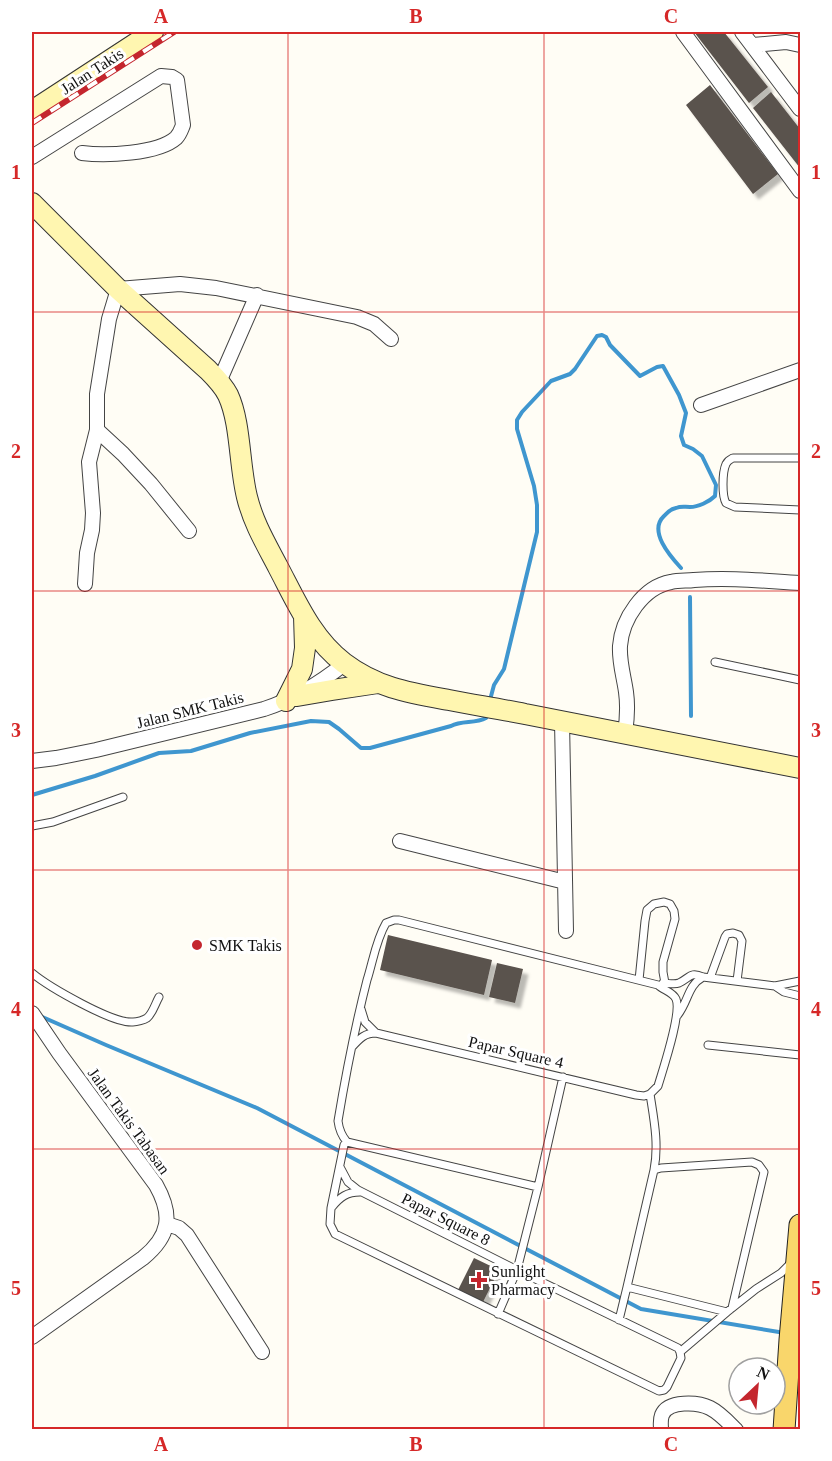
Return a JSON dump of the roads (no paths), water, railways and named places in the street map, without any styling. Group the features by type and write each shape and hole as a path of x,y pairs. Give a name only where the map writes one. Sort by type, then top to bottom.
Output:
{"main road":[{"name":"Jalan Takis","path":"32,111 153,32"},
{"path":"35,212 219,382 232,406 243,478 248,500 260,532 309,625 323,643 344,663 378,683 407,693 502,709 801,768"},
{"path":"292,699 304,656 304,616"},
{"path":"292,699 378,683"},
{"path":"784,1430 801,1225"},
{"path":"799,1430 801,1415"}],"street":[{"path":"682,32 801,191"},
{"path":"742,32 801,109"},
{"path":"753,45 786,42 801,45"},
{"path":"32,157 161,76 172,76 177,80 183,125 175,138 155,148 134,152 97,155 82,153"},
{"path":"85,584 93,513 89,462 97,430 97,394 110,319 118,289 180,284 257,295 357,317 374,324 391,339"},
{"path":"219,382 257,295"},
{"path":"701,405 801,370"},
{"path":"97,430 151,484 189,531"},
{"path":"625,733 627,695 620,644 631,612 643,598 656,588 670,582 727,578 801,583"},
{"name":"Jalan SMK Takis","path":"32,761 96,750 264,709 292,699 320,683 344,663"},
{"path":"562,721 566,931"},
{"path":"400,841 565,882"},
{"name":"Jalan Takis Tabasan","path":"35,1018 156,1185 165,1203 167,1224"},
{"path":"32,1337 149,1254 163,1236 167,1224 179,1228 187,1235 262,1352"},
{"path":"661,1430 660,1421 663,1412 692,1403 711,1409 736,1430"}],"lane":[{"path":"801,458 733,458 729,460 725,468 723,494 726,503 735,507 801,510"},
{"path":"715,662 801,680"},
{"path":"32,826 53,822 123,797"},
{"path":"639,980 647,910 654,903 664,902 670,904 675,919 663,962 661,984"},
{"path":"798,1252 787,1268 756,1289 680,1352 681,1358 667,1388 659,1391 335,1234 330,1224 331,1208 344,1146 338,1121 351,1048 377,942 386,923 394,920 661,984 677,983 697,974 775,986 801,981"},
{"path":"677,1016 694,983 707,977 727,934 733,933 740,935 742,941 737,981"},
{"path":"32,973 46,984 92,1009 133,1023 146,1018 159,997"},
{"path":"619,1320 657,1157 657,1138 650,1094 657,1086 677,1016 676,999 661,984"},
{"path":"775,986 784,992 801,996"},
{"path":"360,1007 365,1022 376,1032"},
{"path":"351,1048 362,1036 376,1032"},
{"name":"Papar Square 4","path":"376,1032 636,1095 650,1094"},
{"path":"708,1045 801,1055"},
{"path":"498,1314 517,1270 526,1238 563,1077"},
{"path":"344,1146 538,1187"},
{"path":"654,1170 753,1162 759,1165 764,1172 730,1310"},
{"name":"Papar Square 8","path":"340,1165 348,1182 363,1192 678,1348 680,1352"},
{"path":"331,1208 347,1194 363,1192"},
{"path":"626,1291 730,1310"}],"waterway":[{"path":"490,700 494,685 504,669 537,532 534,486 517,429 517,420 551,381 570,374 575,369 597,336 606,337 610,345 640,376 663,366 686,413 681,436 684,445 702,456 716,485 715,496 710,500 696,506 672,509 660,522 658,529 662,543 681,568"},
{"path":"690,597 691,716"},
{"path":"32,795 159,753 191,751 250,733 311,721 329,722 361,748 370,748 460,723 482,720 486,718 487,713"},
{"path":"40,1016 257,1108 641,1309 785,1333"}],"railway":[{"path":"32,123 174,32"}],"place":[{"name":"SMK Takis","path":"197,945"},
{"name":"Sunlight Pharmacy","path":"479,1280"}]}
